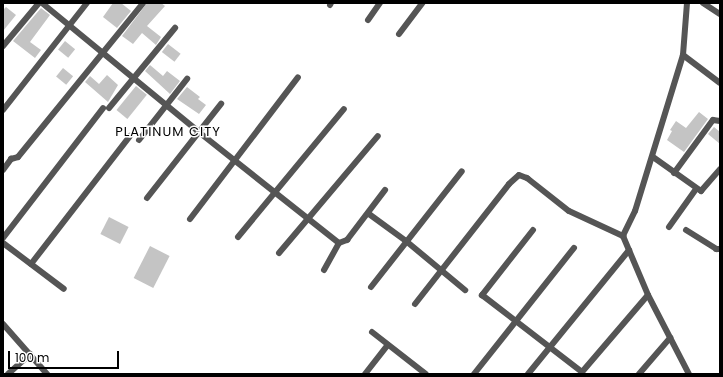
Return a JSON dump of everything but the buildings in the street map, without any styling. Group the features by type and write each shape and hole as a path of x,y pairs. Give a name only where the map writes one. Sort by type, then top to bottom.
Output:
{"street":[{"path":"3,46 39,3"},
{"path":"42,3 166,106 339,243"},
{"path":"3,110 87,3"},
{"path":"3,170 11,158 18,156 143,3"},
{"path":"368,20 380,3"},
{"path":"399,34 422,3"},
{"path":"623,236 635,211 653,157 683,55 687,3"},
{"path":"703,3 720,14"},
{"path":"3,238 106,108 134,78 176,28"},
{"path":"683,55 720,83"},
{"path":"190,219 298,77"},
{"path":"139,140 188,78"},
{"path":"147,198 200,133 221,104"},
{"path":"238,237 276,194 344,109"},
{"path":"674,173 713,120 720,121"},
{"path":"31,264 130,136"},
{"path":"279,253 378,136"},
{"path":"653,157 696,189 701,191 720,169"},
{"path":"371,288 406,241 462,171"},
{"path":"415,304 509,184 519,175 527,178 569,211 623,236 648,295 689,374"},
{"path":"668,227 696,189"},
{"path":"324,270 339,243 346,240 369,214 386,190"},
{"path":"369,214 406,241 465,290"},
{"path":"533,230 482,295 549,346 581,373 648,295"},
{"path":"686,230 716,249 720,249"},
{"path":"3,243 64,289"},
{"path":"474,374 574,248"},
{"path":"528,374 549,346 629,250"},
{"path":"3,324 47,374"},
{"path":"372,332 423,373"},
{"path":"639,374 670,338"},
{"path":"366,374 388,345"},
{"path":"8,374 30,354"}],"district":[{"name":"PLATINUM CITY","path":"168,132"}]}
